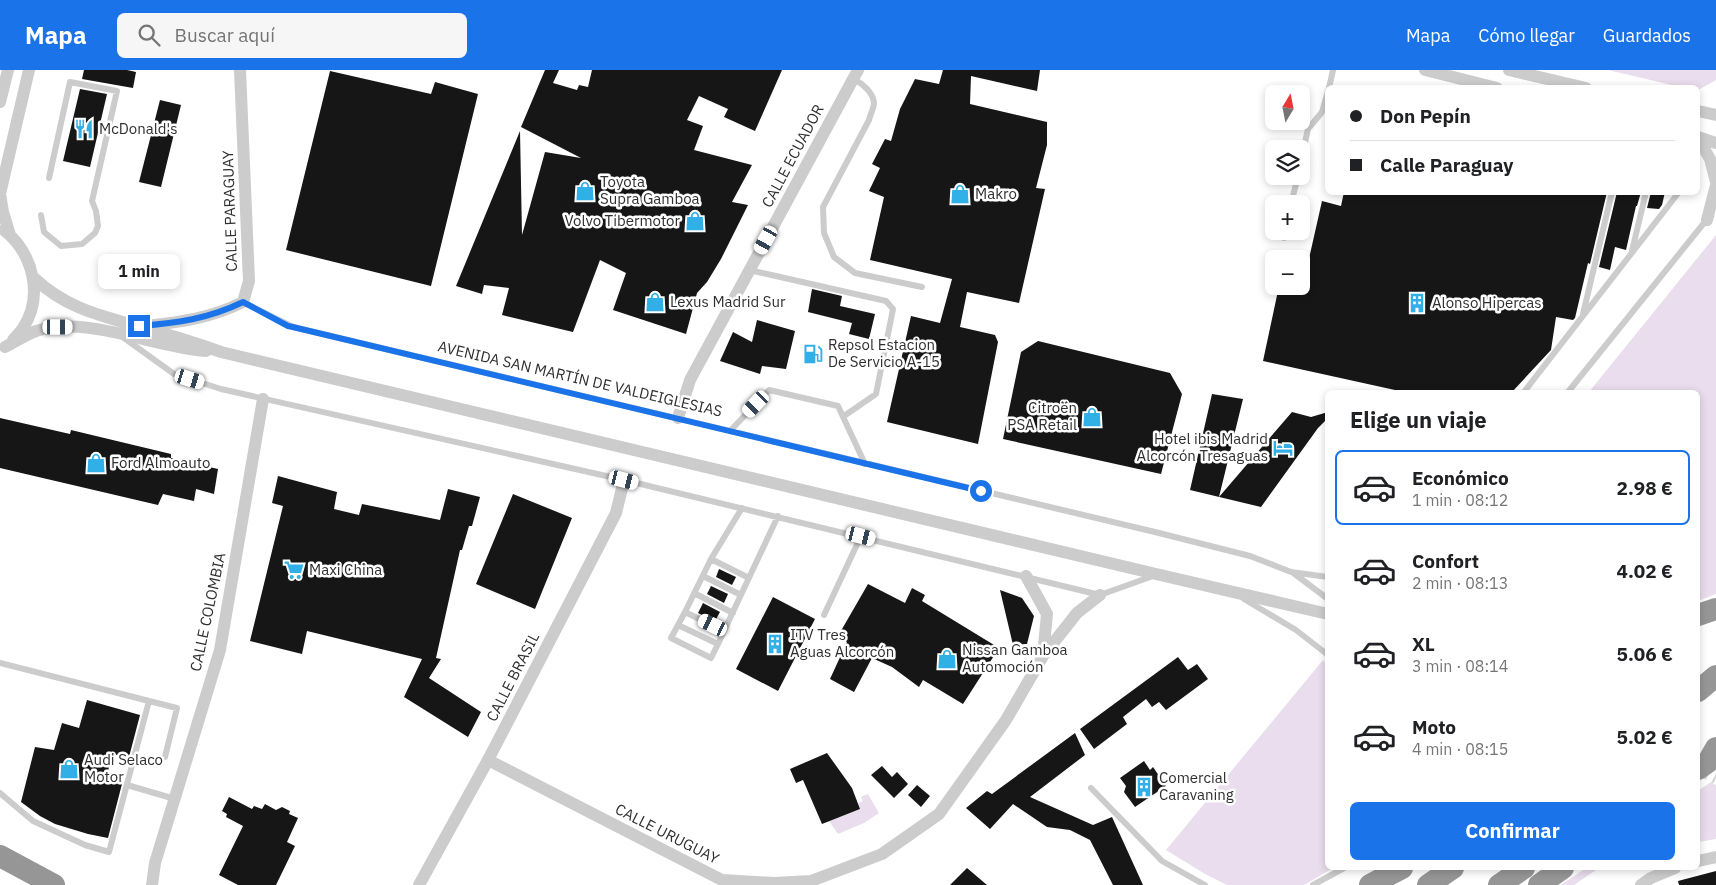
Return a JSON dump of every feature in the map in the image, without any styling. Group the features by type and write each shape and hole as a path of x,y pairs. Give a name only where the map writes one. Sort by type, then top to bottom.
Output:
{"highway":[{"path":"1700,614 1716,608"},
{"path":"1700,680 1716,669"},
{"path":"1700,689 1716,676"},
{"path":"1700,752 1716,741"},
{"path":"1700,768 1708,762 1716,748"},
{"path":"0,856 54,885"},
{"path":"1374,879 1397,870"},
{"path":"1428,885 1450,870"},
{"path":"1499,885 1521,870"},
{"path":"1539,885 1560,870"}],"street":[{"path":"1,98 8,70"},
{"path":"3,349 23,328 33,304 34,278 29,262 21,248 5,231 0,194 28,70"},
{"name":"CALLE PARAGUAY","path":"240,70 249,281 243,302"},
{"path":"1426,70 1485,85"},
{"path":"1509,70 1573,85"},
{"name":"CALLE ECUADOR","path":"678,418 690,380 855,74"},
{"path":"1700,112 1716,115"},
{"path":"1700,138 1716,143"},
{"path":"1700,141 1710,159 1716,184 1707,220"},
{"path":"34,278 48,292 82,310 189,340 220,352 1325,613"},
{"path":"139,326 182,322 217,314 243,302"},
{"path":"3,349 35,332 58,327 87,327 188,349 220,352"},
{"name":"CALLE COLOMBIA","path":"152,885 155,864 220,650 263,399"},
{"name":"CALLE BRASIL","path":"419,885 488,760 616,513 624,480"},
{"name":"CALLE URUGUAY","path":"1026,576 1047,614 1043,656"},
{"name":"CALLE URUGUAY","path":"488,760 722,880 774,883 811,881 882,854 939,814 1006,720 1043,656 1077,613 1100,595"},
{"path":"1700,861 1716,857"},
{"path":"1641,885 1651,878 1670,870"}],"lane":[{"path":"1330,85 1333,70"},
{"path":"855,74 871,95 874,104 869,120 823,207 824,233 834,257 855,273 922,287"},
{"path":"41,215 44,232 61,246 82,244 90,238 98,226 96,211 92,201 117,91 70,82 49,178"},
{"path":"1306,140 1308,129 1322,112 1325,102"},
{"path":"1582,318 1611,195"},
{"path":"1631,255 1645,195"},
{"path":"1526,390 1677,195"},
{"path":"1570,390 1716,209"},
{"path":"750,270 886,301 893,309 876,394 844,416"},
{"name":"AVENIDA SAN MARTÍN DE VALDEIGLESIAS","path":"243,302 288,326 1241,553 1291,572 1325,577"},
{"path":"119,334 174,374 221,389 778,516 1100,595 1156,574"},
{"path":"730,431 769,390 838,406 864,464"},
{"path":"742,508 711,560 671,638 711,658 778,516"},
{"path":"824,615 861,536"},
{"path":"711,560 749,578"},
{"name":"AVENIDA SAN MARTÍN DE VALDEIGLESIAS","path":"1291,572 1325,597"},
{"path":"703,576 741,595"},
{"path":"1232,592 1296,630 1325,653"},
{"path":"694,593 733,613"},
{"path":"685,612 724,630"},
{"path":"678,625 718,644"},
{"path":"0,663 177,708 165,757"},
{"path":"0,793 33,821 85,845 109,852 149,701"},
{"path":"127,785 175,799"},
{"path":"1092,788 1162,861 1205,885"},
{"path":"1313,885 1340,870"},
{"path":"1364,885 1374,879"}],"shaded area":[{"path":"1608,70 1716,70 1716,80 1700,89 1700,85 1672,85"},
{"path":"1716,235 1716,594 1700,600 1700,390 1591,390"},
{"path":"1323,660 1325,663 1325,870 1330,870 1304,885 1227,885 1166,850"},
{"path":"1711,782 1716,785 1716,839 1700,842 1700,790"},
{"path":"868,794 879,813 864,823 838,834 829,821 860,809 858,803 863,801 861,797"},
{"path":"1583,870 1596,870 1574,885 1561,885"}],"building":[{"path":"84,70 127,70 136,72 133,88 82,79"},
{"path":"545,70 559,70 553,83 577,90 579,85 588,87 592,70 782,70 755,131 724,117 728,109 699,96 687,120 703,126 694,150 752,165 732,202 748,205 721,259 707,282 697,293 686,334 613,310 626,273 600,260 573,332 502,315 509,288 484,285 482,294 456,286 520,131 522,235 545,152 581,158 521,127"},
{"name":"Makro","path":"943,70 1040,70 1037,91 971,76 970,104 1047,122 1047,145 1036,188 1045,189 1019,303 967,292 960,327 995,335 998,342 978,444 887,422 911,316 940,323 952,279 870,260 884,197 869,191 880,168 872,164 885,139 891,141 900,109 915,79 939,84"},
{"path":"330,71 431,94 435,82 478,94 431,286 286,250"},
{"name":"McDonald's","path":"80,89 107,94 90,167 63,161"},
{"path":"160,100 181,105 161,187 139,182"},
{"name":"Alonso Hipercas","path":"1343,195 1606,195 1575,318 1573,320 1556,317 1551,350 1514,390 1395,390 1263,361 1277,295 1310,295 1310,254 1322,201 1341,206"},
{"path":"1616,195 1640,195 1626,250 1615,247 1610,270 1599,267"},
{"path":"1650,195 1664,195 1659,209 1647,208"},
{"path":"812,289 842,296 840,306 875,314 869,339 849,334 852,323 808,312"},
{"path":"757,320 795,331 786,369 762,366 760,374 720,361 733,332 752,342"},
{"name":"Citroën PSA Retail","path":"1038,341 1170,373 1182,394 1161,474 1003,439 1021,352"},
{"path":"1212,394 1243,399 1219,497 1190,490"},
{"path":"1292,412 1311,417 1325,413 1325,421 1261,507 1219,497"},
{"name":"Ford Almoauto","path":"0,418 70,434 71,430 171,454 171,458 218,469 214,494 196,489 194,501 163,494 158,505 0,468"},
{"path":"278,476 337,492 334,509 359,515 362,504 440,520 448,489 480,497 472,526 469,526 462,550 460,550 436,658 441,659 429,678 481,712 468,737 404,697 422,659 307,631 302,654 250,641 283,506 272,503"},
{"path":"513,494 572,518 535,609 476,584"},
{"path":"719,569 736,577 732,585 716,577"},
{"path":"868,584 905,603 912,588 925,595 922,601 999,648 963,704 923,680 919,687 892,667 872,658 854,692 830,679 847,642 838,636"},
{"path":"711,586 728,594 724,603 707,594"},
{"path":"1000,590 1022,598 1034,616 1027,644 1013,645"},
{"name":"ITV Tres Aguas Alcorcón","path":"773,597 815,619 778,691 736,669"},
{"path":"703,603 720,612 715,621 698,613"},
{"path":"1178,657 1188,670 1197,664 1208,679 1166,710 1159,702 1152,707 1146,699 1123,717 1127,724 1094,749 1080,729"},
{"name":"Audi Selaco Motor","path":"87,700 140,715 129,757 112,754 106,780 122,784 108,838 55,824 21,802 35,747 54,750 62,723 79,728"},
{"path":"1075,733 1085,755 1030,797 1093,825 1112,817 1143,885 1113,885 1090,840 1070,830 1047,827 1013,804 990,829 966,808 987,791 992,794"},
{"path":"827,753 852,788 860,809 822,824 803,780 796,783 790,769"},
{"name":"Comercial Caravaning","path":"1144,761 1150,770 1153,767 1166,786 1135,807 1124,792 1126,786 1120,778"},
{"path":"882,766 892,777 897,772 908,784 894,798 871,775"},
{"path":"917,785 930,796 921,807 908,795"},
{"path":"229,797 252,809 254,806 262,809 265,804 276,810 282,807 290,811 289,814 298,818 287,842 295,846 276,885 238,885 219,875 243,826 226,817 227,814 222,811"},
{"path":"967,868 987,885 950,885"},
{"path":"1716,871 1716,885 1679,885 1678,881"}],"tunnel":[{"path":"1700,770 1716,778"}],"place":[{"name":"McDonald's","path":"84,129"},
{"name":"Toyota Supra Gamboa","path":"585,191"},
{"name":"Makro","path":"960,194"},
{"name":"Volvo Tibermotor","path":"695,221"},
{"name":"Lexus Madrid Sur","path":"655,302"},
{"name":"Alonso Hipercas","path":"1417,303"},
{"name":"Repsol Estacion De Servicio A-15","path":"813,354"},
{"name":"Citroën PSA Retail","path":"1092,417"},
{"name":"Hotel ibis Madrid Alcorcón Tresaguas","path":"1283,448"},
{"name":"Ford Almoauto","path":"96,463"},
{"name":"Maxi China","path":"294,570"},
{"name":"ITV Tres Aguas Alcorcón","path":"775,644"},
{"name":"Nissan Gamboa Automoción","path":"947,659"},
{"name":"Audi Selaco Motor","path":"69,769"},
{"name":"Comercial Caravaning","path":"1144,787"}],"route":[{"path":"139,326 182,322 217,314 243,302 288,326 981,491"}]}
